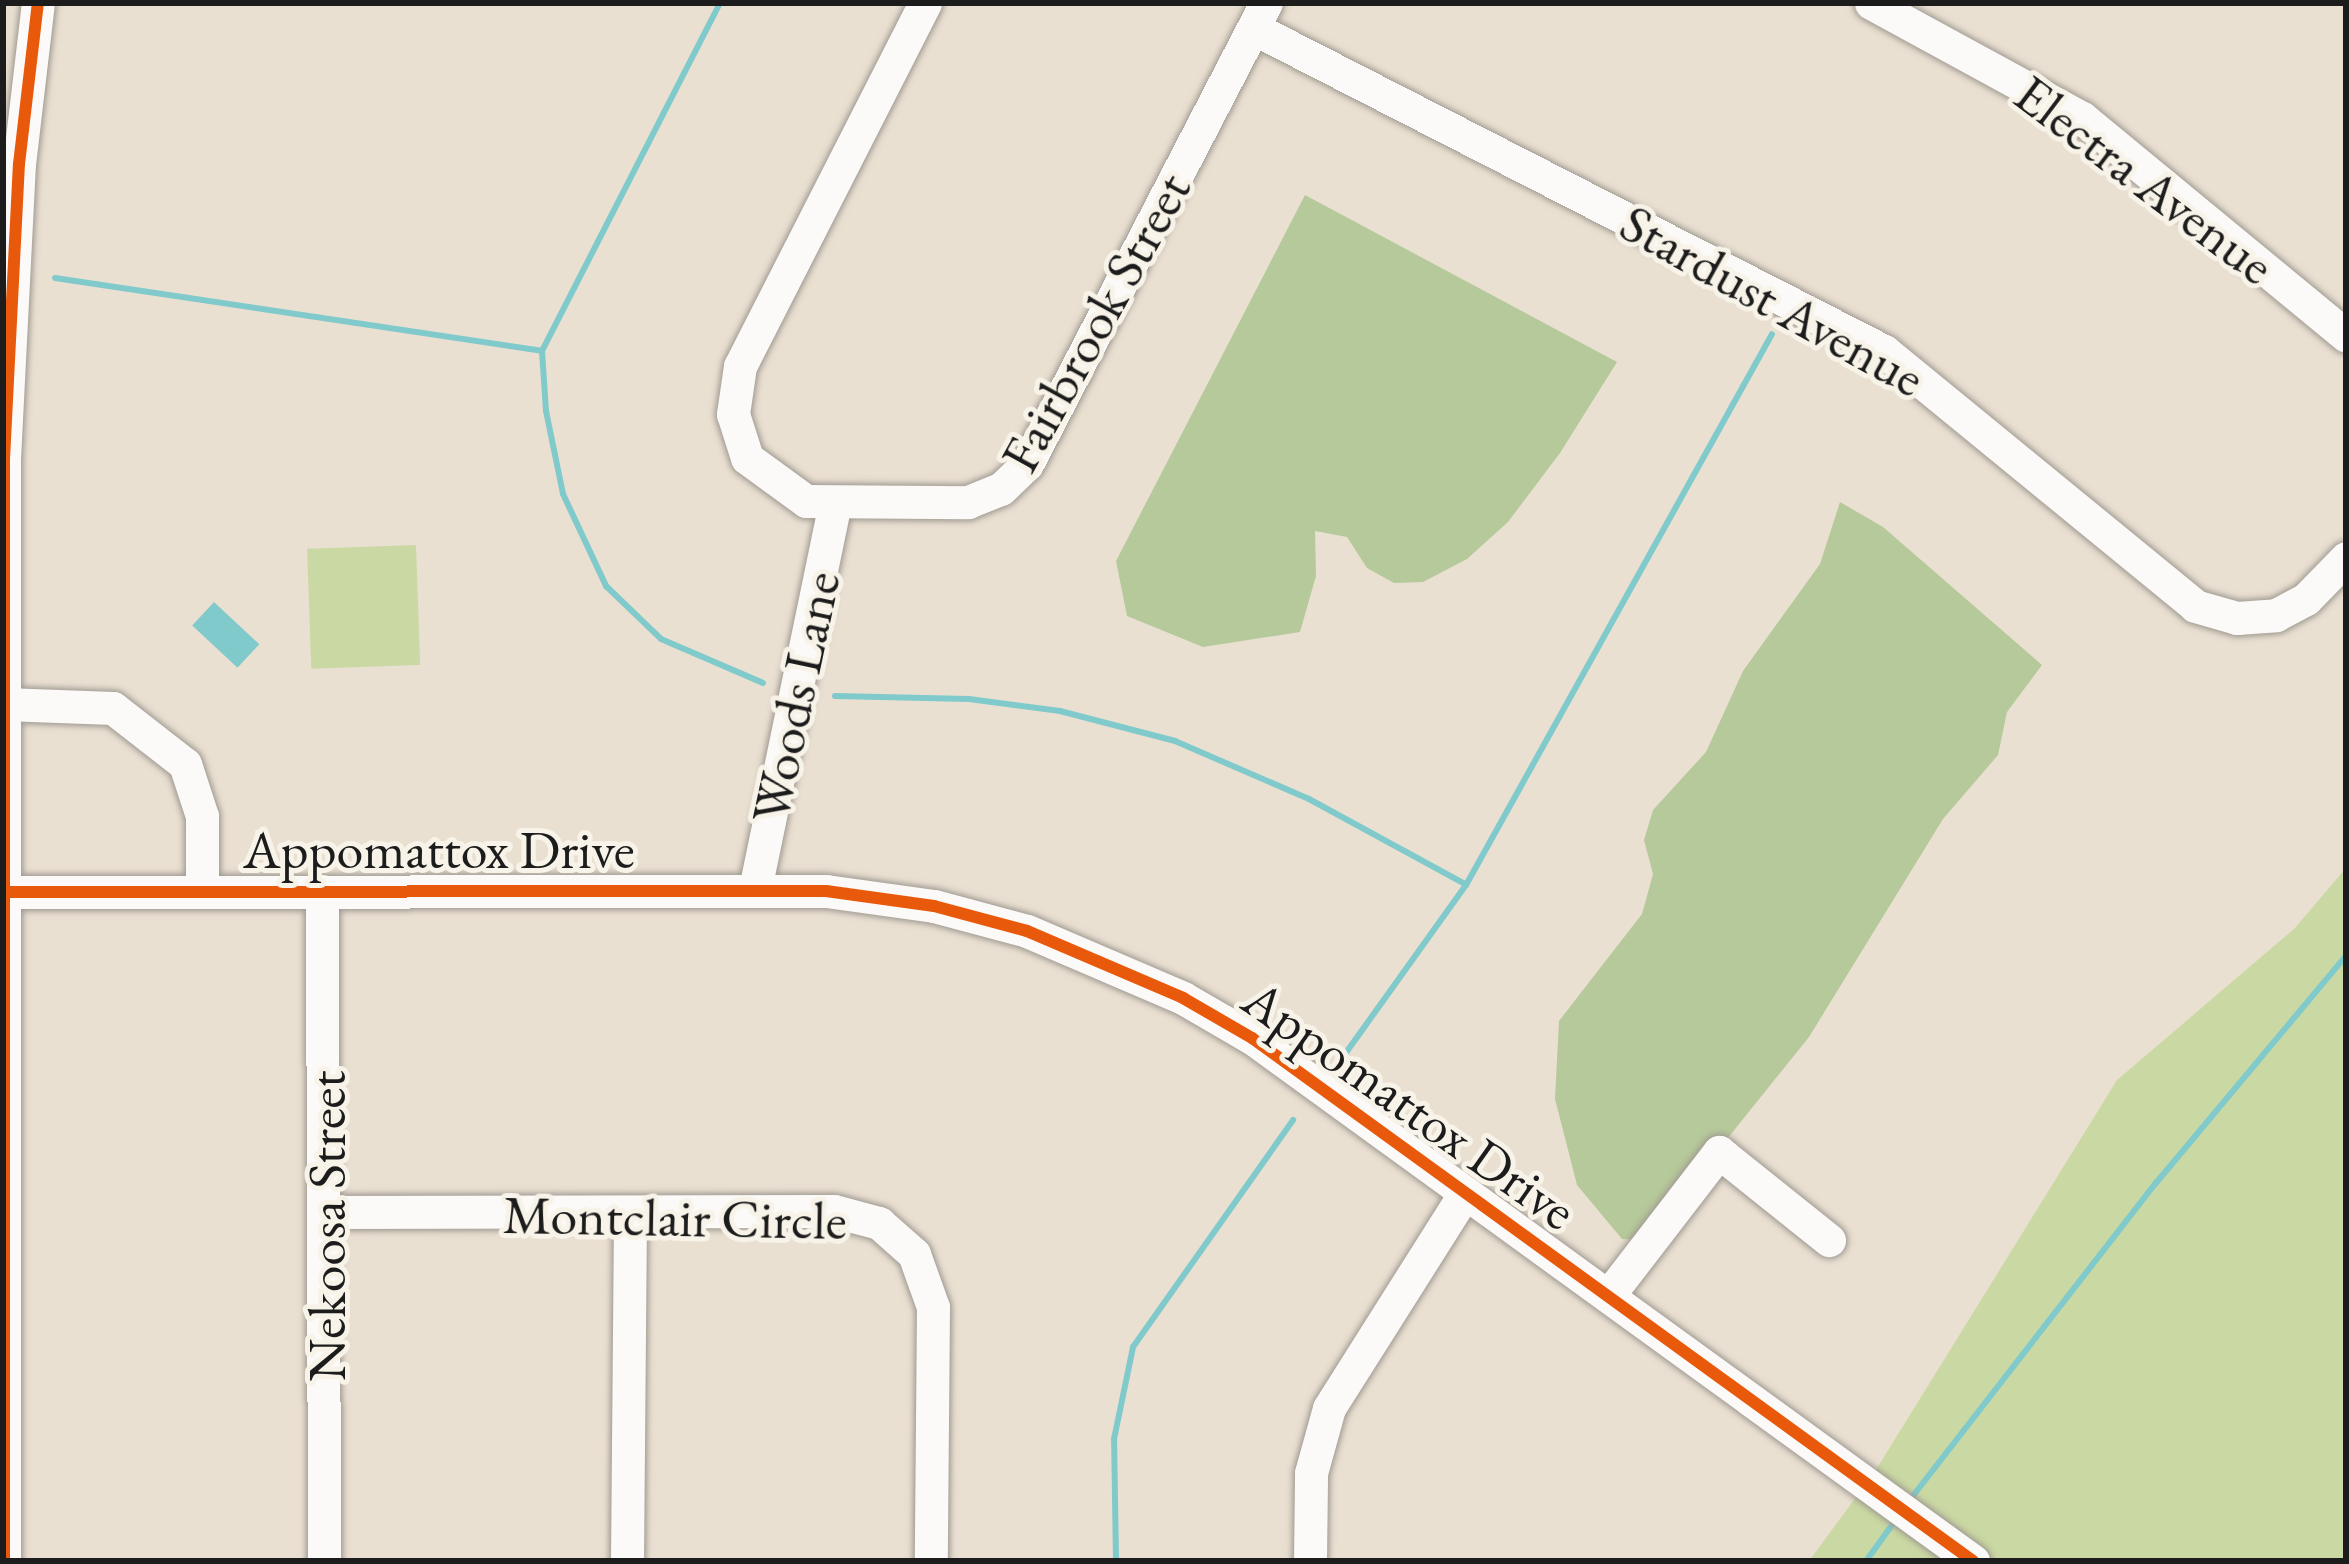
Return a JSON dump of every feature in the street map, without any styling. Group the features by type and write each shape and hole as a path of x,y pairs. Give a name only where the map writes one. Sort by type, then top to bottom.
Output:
{"street":[{"path":"4,1561 4,459 14,91 38,3"},
{"path":"834,506 782,491 759,472 739,439 734,395 740,366 925,3"},
{"name":"Electra Avenue","path":"1871,3 2082,118 2346,336"},
{"name":"Fairbrook Street","path":"834,506 968,502 1001,490 1027,464 1259,15"},
{"name":"Stardust Avenue","path":"1259,15 1856,334 1928,382 2174,591 2218,615 2256,619 2306,599 2346,558"},
{"name":"Woods Lane","path":"755,889 834,506"},
{"path":"4,704 113,708 185,764 202,816 202,892"},
{"name":"Appomattox Drive","path":"4,892 755,889 934,906 1115,965 1252,1038 1969,1557"},
{"name":"Nekoosa Street","path":"322,891 327,1213 324,1561"},
{"path":"1608,1296 1718,1152 1829,1240"},
{"path":"1310,1561 1311,1473 1329,1408 1466,1193"},
{"name":"Montclair Circle","path":"327,1213 834,1211 880,1222 902,1239 921,1264 933,1307 931,1561"},
{"path":"627,1561 630,1213"}],"green space":[{"path":"1305,195 1617,362 1560,453 1508,522 1467,559 1423,582 1394,583 1367,568 1347,537 1315,531 1316,576 1300,632 1203,647 1127,616 1116,561"},
{"path":"1840,502 1883,527 2042,665 2007,712 1998,755 1943,819 1809,1037 1646,1240 1622,1239 1577,1185 1555,1099 1559,1021 1642,914 1653,874 1644,840 1653,810 1706,752 1743,671 1820,564"},
{"path":"416,545 420,665 311,669 307,549"},
{"path":"2346,868 2346,1561 1991,1561 1874,1473 2117,1080 2294,929"},
{"path":"1859,1493 1953,1561 1809,1561"}],"water":[{"path":"214,602 259,644 238,668 192,625"}],"waterway":[{"path":"720,3 542,351 546,411 563,494 606,586 661,639 763,683"},
{"path":"55,278 542,351"},
{"path":"1340,1061 1466,885 1772,334"},
{"path":"835,696 969,699 1060,711 1175,741 1309,799 1465,884"},
{"path":"1909,1501 2156,1183 2346,956"},
{"path":"1116,1561 1114,1439 1133,1347 1293,1120"},
{"path":"1866,1561 1895,1521"}],"cycle path":[{"path":"4,1561 4,459 19,164 38,3"},
{"path":"4,892 826,891 934,906 1027,931 1183,998 1252,1038 1973,1561"}]}
